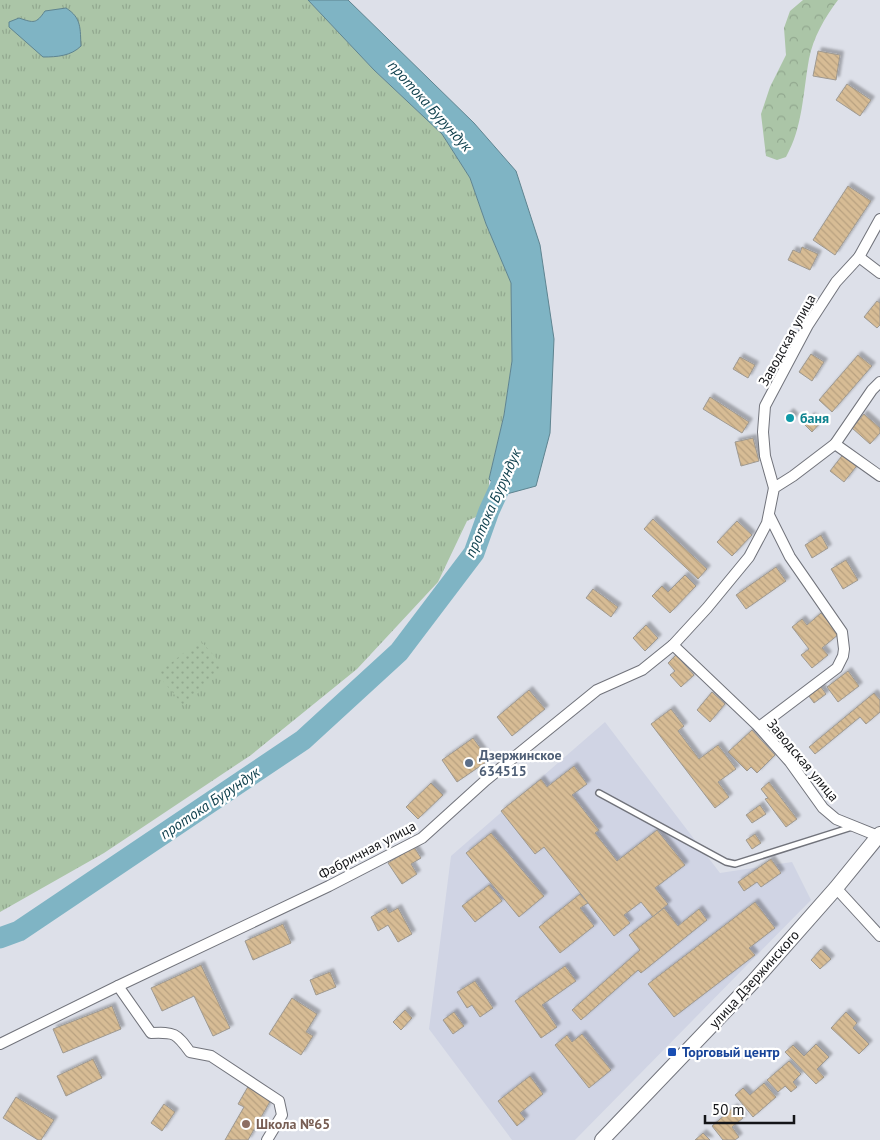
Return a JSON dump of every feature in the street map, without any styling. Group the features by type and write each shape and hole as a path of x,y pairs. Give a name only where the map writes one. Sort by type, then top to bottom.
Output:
{"street":[{"name":"Заводская улица","path":"597,690 642,670 673,645 707,608 749,557 763,532 769,515 774,488 766,456 763,432 765,406 808,324 836,282 859,257 880,220"},
{"path":"859,257 880,272"},
{"path":"774,488 793,476 834,444 872,390 880,382"},
{"path":"834,444 880,476"},
{"path":"759,727 837,668 844,649 842,632 790,557 769,515"},
{"name":"Заводская улица","path":"673,645 759,727 790,762 823,808 836,819 852,827 879,835"},
{"name":"Фабричная улица","path":"0,1044 329,886 422,838 486,780 597,690"},
{"name":"улица Дзержинского","path":"602,1140 753,982 836,888 879,835"},
{"path":"836,888 880,936"},
{"path":"118,986 151,1033 169,1032 180,1038 190,1052 211,1056 279,1102 282,1115 267,1140"}],"lane":[{"path":"599,793 726,862 735,864 852,827"}],"shaded area":[{"path":"605,722 720,873 792,862 811,900 575,1140 512,1140 429,1029 451,856"}],"green space":[{"path":"0,0 308,0 374,70 442,134 470,178 486,224 511,283 512,361 504,415 489,479 489,511 467,521 438,582 357,669 251,755 104,853 0,912"},
{"path":"803,0 838,0 813,43 802,109 792,146 786,157 777,160 766,156 761,114 770,87 786,55 784,28 790,11"},
{"path":"200,640 225,668 184,706 157,674"}],"water":[{"path":"308,0 348,0 474,123 516,171 540,245 554,339 550,433 536,486 503,495 489,479 504,415 512,361 511,283 486,224 470,178 442,134 374,70"},
{"path":"66,8 78,20 81,46 68,54 43,57 9,27 9,22 19,18 34,21 45,11"}],"building":[{"path":"818,51 840,55 836,80 813,76"},
{"path":"847,84 871,100 860,116 836,100"},
{"path":"848,186 871,201 835,255 813,240"},
{"path":"802,247 818,254 810,270 788,260 793,250 800,253"},
{"path":"877,301 880,303 880,325 877,328 864,317"},
{"path":"811,354 824,362 812,381 799,372"},
{"path":"858,355 872,366 832,412 819,400"},
{"path":"740,357 755,365 748,378 733,369"},
{"path":"710,397 749,422 742,433 703,409"},
{"name":"баня","path":"790,412 795,417 790,423 784,418"},
{"path":"864,414 880,428 880,433 870,444 852,428"},
{"path":"811,416 820,423 812,432 804,424"},
{"path":"753,438 759,461 741,466 735,442"},
{"path":"845,452 859,463 844,482 830,471"},
{"path":"653,519 707,569 698,579 644,529"},
{"path":"737,521 752,535 732,556 717,542"},
{"path":"821,535 828,548 812,558 805,545"},
{"path":"846,560 858,580 843,589 831,569"},
{"path":"776,567 786,581 746,609 736,595"},
{"path":"685,575 696,586 670,613 652,596 662,586 668,592"},
{"path":"593,589 618,607 611,617 586,598"},
{"path":"821,613 839,634 822,648 828,655 812,668 801,655 809,649 792,627 802,619 807,625"},
{"path":"646,625 658,638 645,651 633,638"},
{"path":"676,655 694,675 681,687 670,675 675,671 668,663"},
{"path":"848,671 859,686 838,702 827,687"},
{"path":"818,683 826,694 814,703 806,692"},
{"path":"529,690 545,709 512,736 497,717"},
{"path":"712,692 725,704 710,722 697,710"},
{"path":"874,693 880,700 880,712 866,724 860,717 815,754 809,747"},
{"path":"671,709 684,726 678,731 699,759 718,745 736,769 718,782 729,797 715,808 651,724"},
{"path":"752,730 775,755 757,773 751,767 747,771 728,752"},
{"path":"473,738 489,760 457,782 442,760"},
{"path":"574,766 587,784 572,795 599,830 595,833 617,861 657,830 685,865 655,888 668,904 653,917 641,902 624,915 630,923 614,936 544,847 535,854 501,811 541,779 547,787"},
{"path":"769,782 797,819 786,827 765,799 768,798 761,789"},
{"path":"431,783 443,795 418,819 406,807"},
{"path":"760,805 766,814 752,823 746,815"},
{"path":"491,833 544,896 519,917 466,853"},
{"path":"755,834 761,843 752,849 746,840"},
{"path":"414,847 421,858 411,864 417,874 402,884 388,863"},
{"path":"771,859 781,873 761,887 757,882 744,891 738,882"},
{"path":"489,885 502,901 475,922 462,906"},
{"path":"580,894 588,903 580,908 594,926 560,953 539,927"},
{"path":"755,902 775,928 749,948 755,955 674,1017 648,984"},
{"path":"386,908 389,913 398,908 412,934 398,942 388,925 378,931 371,917"},
{"path":"664,908 678,926 699,909 707,920 641,973 638,970 581,1020 572,1010 640,950 629,935"},
{"path":"283,924 291,943 253,960 245,941"},
{"path":"821,949 831,959 820,969 811,960"},
{"path":"201,965 230,1028 213,1036 194,996 162,1011 151,988"},
{"path":"565,966 576,981 542,1005 557,1027 541,1038 515,1001"},
{"path":"330,972 336,987 316,995 310,980"},
{"path":"475,981 493,1008 480,1017 472,1005 467,1008 457,992"},
{"path":"292,998 317,1014 306,1032 313,1036 301,1055 269,1034"},
{"path":"112,1006 121,1029 63,1053 53,1029"},
{"path":"405,1010 412,1018 401,1030 393,1022"},
{"path":"454,1012 464,1026 453,1034 443,1020"},
{"path":"846,1012 857,1023 853,1028 869,1044 859,1054 831,1028"},
{"path":"582,1034 611,1070 589,1088 555,1045 567,1035 572,1042"},
{"path":"816,1044 829,1057 817,1069 824,1077 816,1084 785,1052 793,1045 804,1056"},
{"path":"93,1059 102,1078 66,1096 57,1076"},
{"path":"789,1061 801,1074 793,1082 797,1087 791,1092 785,1086 778,1092 767,1080"},
{"path":"530,1076 543,1094 520,1113 525,1119 517,1126 498,1101"},
{"path":"764,1083 776,1097 753,1117 735,1095 743,1088 750,1095"},
{"name":"Школа №65","path":"249,1085 272,1098 248,1140 225,1140 244,1107 238,1104"},
{"path":"16,1097 54,1120 41,1140 38,1140 3,1118"},
{"path":"164,1104 175,1112 162,1131 151,1123"},
{"path":"734,1107 743,1118 732,1127 739,1137 735,1140 723,1140 712,1126"},
{"path":"703,1133 710,1140 695,1140"}],"waterway":[{"name":"протока Бурундук","path":"0,938 19,931 303,740 399,652 474,553 489,511 510,465"}],"place":[{"name":"баня","path":"790,418"},
{"name":"Дзержинское 634515","path":"469,763"},
{"name":"Торговый центр","path":"672,1052"},
{"name":"Школа №65","path":"246,1124"}]}
